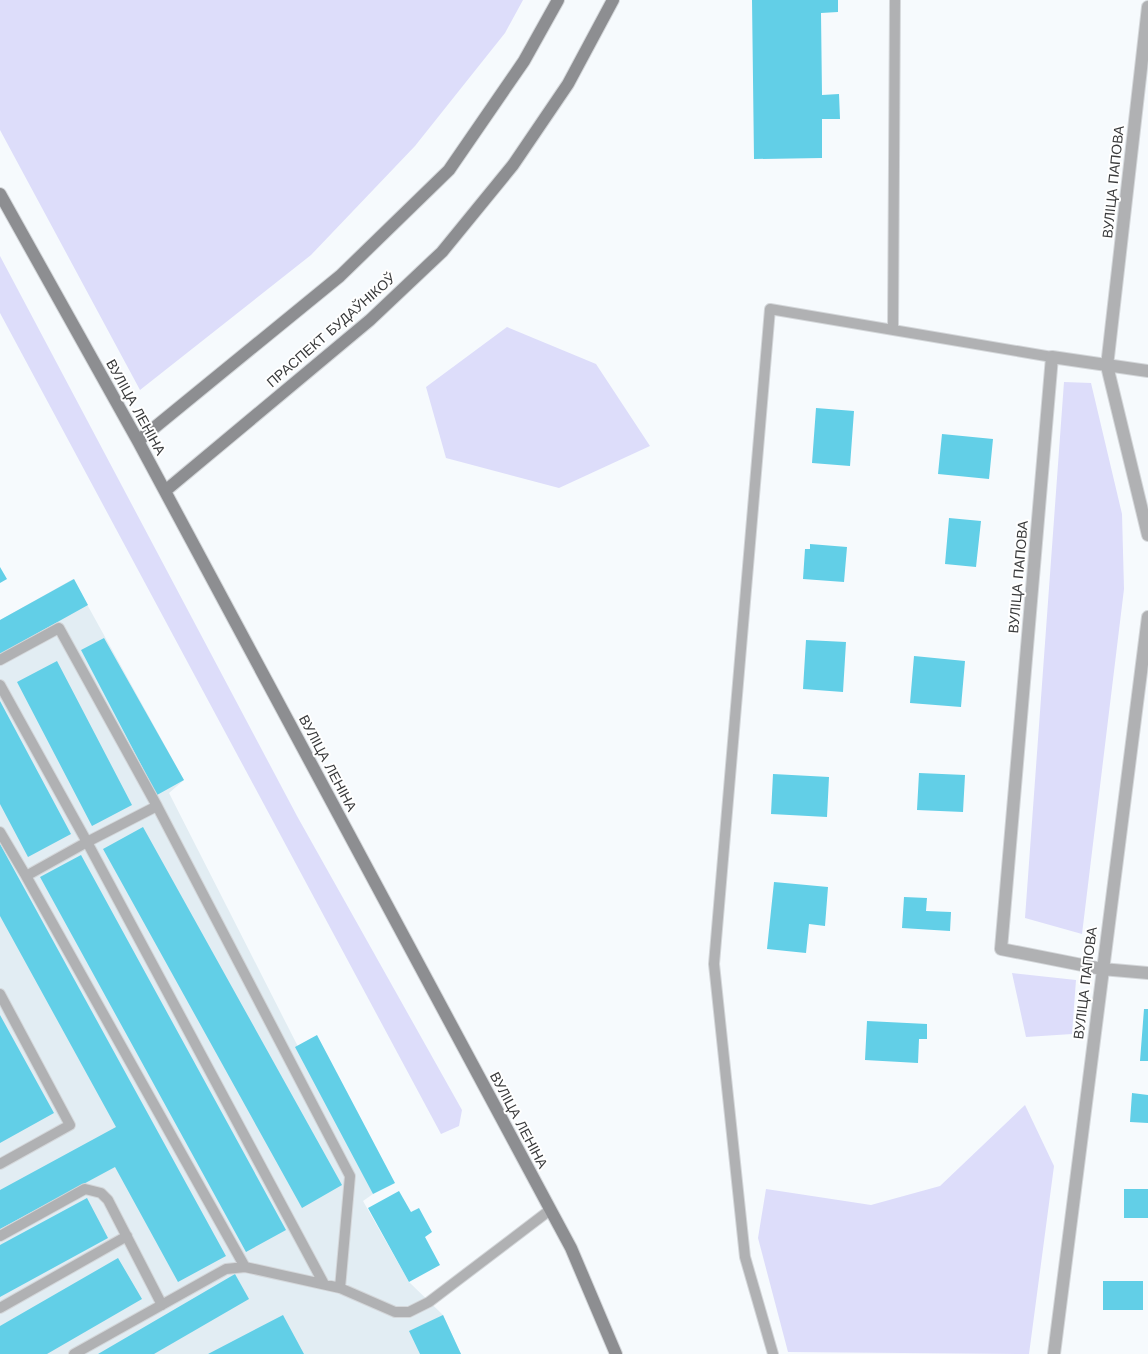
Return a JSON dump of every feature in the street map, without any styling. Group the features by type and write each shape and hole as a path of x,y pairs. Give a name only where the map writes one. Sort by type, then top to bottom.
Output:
{"main road":[{"path":"138,441 340,276 449,170 524,61 558,0"},
{"name":"ПРАСПЕКТ БУДАЎНІКОЎ","path":"164,491 370,320 442,252 513,165 568,84 613,0"},
{"name":"ВУЛІЦА ЛЕНІНА","path":"0,194 138,441 571,1248 616,1354"}],"street":[{"name":"ВУЛІЦА ПАПОВА","path":"1148,7 1107,366 1148,535"},
{"name":"ВУЛІЦА ПАПОВА","path":"1052,357 1001,949 1102,969"},
{"path":"1052,357 1148,371"},
{"name":"ВУЛІЦА ПАПОВА","path":"1054,1354 1148,617"},
{"path":"1102,969 1148,973"}],"lane":[{"path":"893,330 895,0"},
{"path":"773,1354 745,1258 714,964 770,309 1052,357"},
{"path":"0,660 60,628 157,806 350,1176 340,1288"},
{"path":"0,685 87,842 324,1284"},
{"path":"26,876 157,806"},
{"path":"0,832 245,1268"},
{"path":"0,994 70,1125 0,1164"},
{"path":"0,1236 85,1189 100,1193 108,1200 162,1304"},
{"path":"74,1354 226,1269 245,1268 324,1284 340,1288 395,1312 409,1312 429,1302 550,1210"},
{"path":"0,1308 127,1236"}],"shaded area":[{"path":"0,0 523,0 505,33 415,146 311,255 140,390 0,130"},
{"path":"0,256 297,816 462,1110 459,1126 441,1134 0,313"},
{"path":"507,327 596,364 650,446 559,488 446,458 426,387"},
{"path":"1064,382 1091,383 1122,514 1124,589 1082,934 1025,918"},
{"path":"73,579 184,780 169,793 373,1194 363,1201 409,1282 443,1315 461,1354 0,1354 0,620"},
{"path":"1012,973 1076,980 1072,1034 1026,1037"},
{"path":"1025,1105 1054,1166 1029,1354 788,1352 758,1238 766,1189 871,1205 940,1186"}],"building":[{"path":"752,0 838,0 838,12 821,13 822,95 839,94 840,119 822,119 822,158 754,159"},
{"path":"816,408 854,411 850,466 812,463"},
{"path":"942,434 993,439 989,479 938,474"},
{"path":"949,518 981,521 976,567 945,564"},
{"path":"810,544 847,547 844,582 803,579 805,549 810,549"},
{"path":"0,567 7,579 0,583"},
{"path":"74,579 88,605 0,654 0,620"},
{"path":"104,638 184,780 157,795 81,650"},
{"path":"806,640 846,642 843,692 803,689"},
{"path":"914,656 965,661 961,707 910,703"},
{"path":"57,661 132,805 92,826 17,682"},
{"path":"0,701 71,834 28,857 0,804"},
{"path":"919,773 965,775 963,812 917,810"},
{"path":"773,774 829,777 827,817 771,814"},
{"path":"143,827 342,1185 302,1208 103,849"},
{"path":"0,844 226,1256 178,1282 115,1167 0,1229 0,1190 116,1127 0,916"},
{"path":"81,855 286,1230 246,1252 40,877"},
{"path":"774,882 828,887 825,926 809,924 806,953 767,949"},
{"path":"904,897 927,898 926,911 951,912 950,931 902,928"},
{"path":"1144,1009 1148,1009 1148,1061 1140,1061"},
{"path":"0,1015 54,1113 0,1143"},
{"path":"867,1021 927,1024 927,1039 919,1039 918,1063 865,1060"},
{"path":"317,1035 395,1183 373,1194 295,1047"},
{"path":"1132,1093 1148,1095 1148,1123 1130,1122"},
{"path":"1124,1189 1148,1189 1148,1218 1124,1218"},
{"path":"399,1191 411,1212 419,1208 432,1232 425,1237 440,1265 409,1282 368,1208"},
{"path":"87,1198 108,1238 0,1297 0,1245"},
{"path":"118,1258 142,1299 47,1354 0,1354 0,1326"},
{"path":"235,1274 249,1299 154,1354 98,1354"},
{"path":"1103,1281 1143,1281 1143,1310 1103,1310"},
{"path":"283,1315 304,1354 208,1354"},
{"path":"443,1315 461,1354 420,1354 409,1331"}]}
